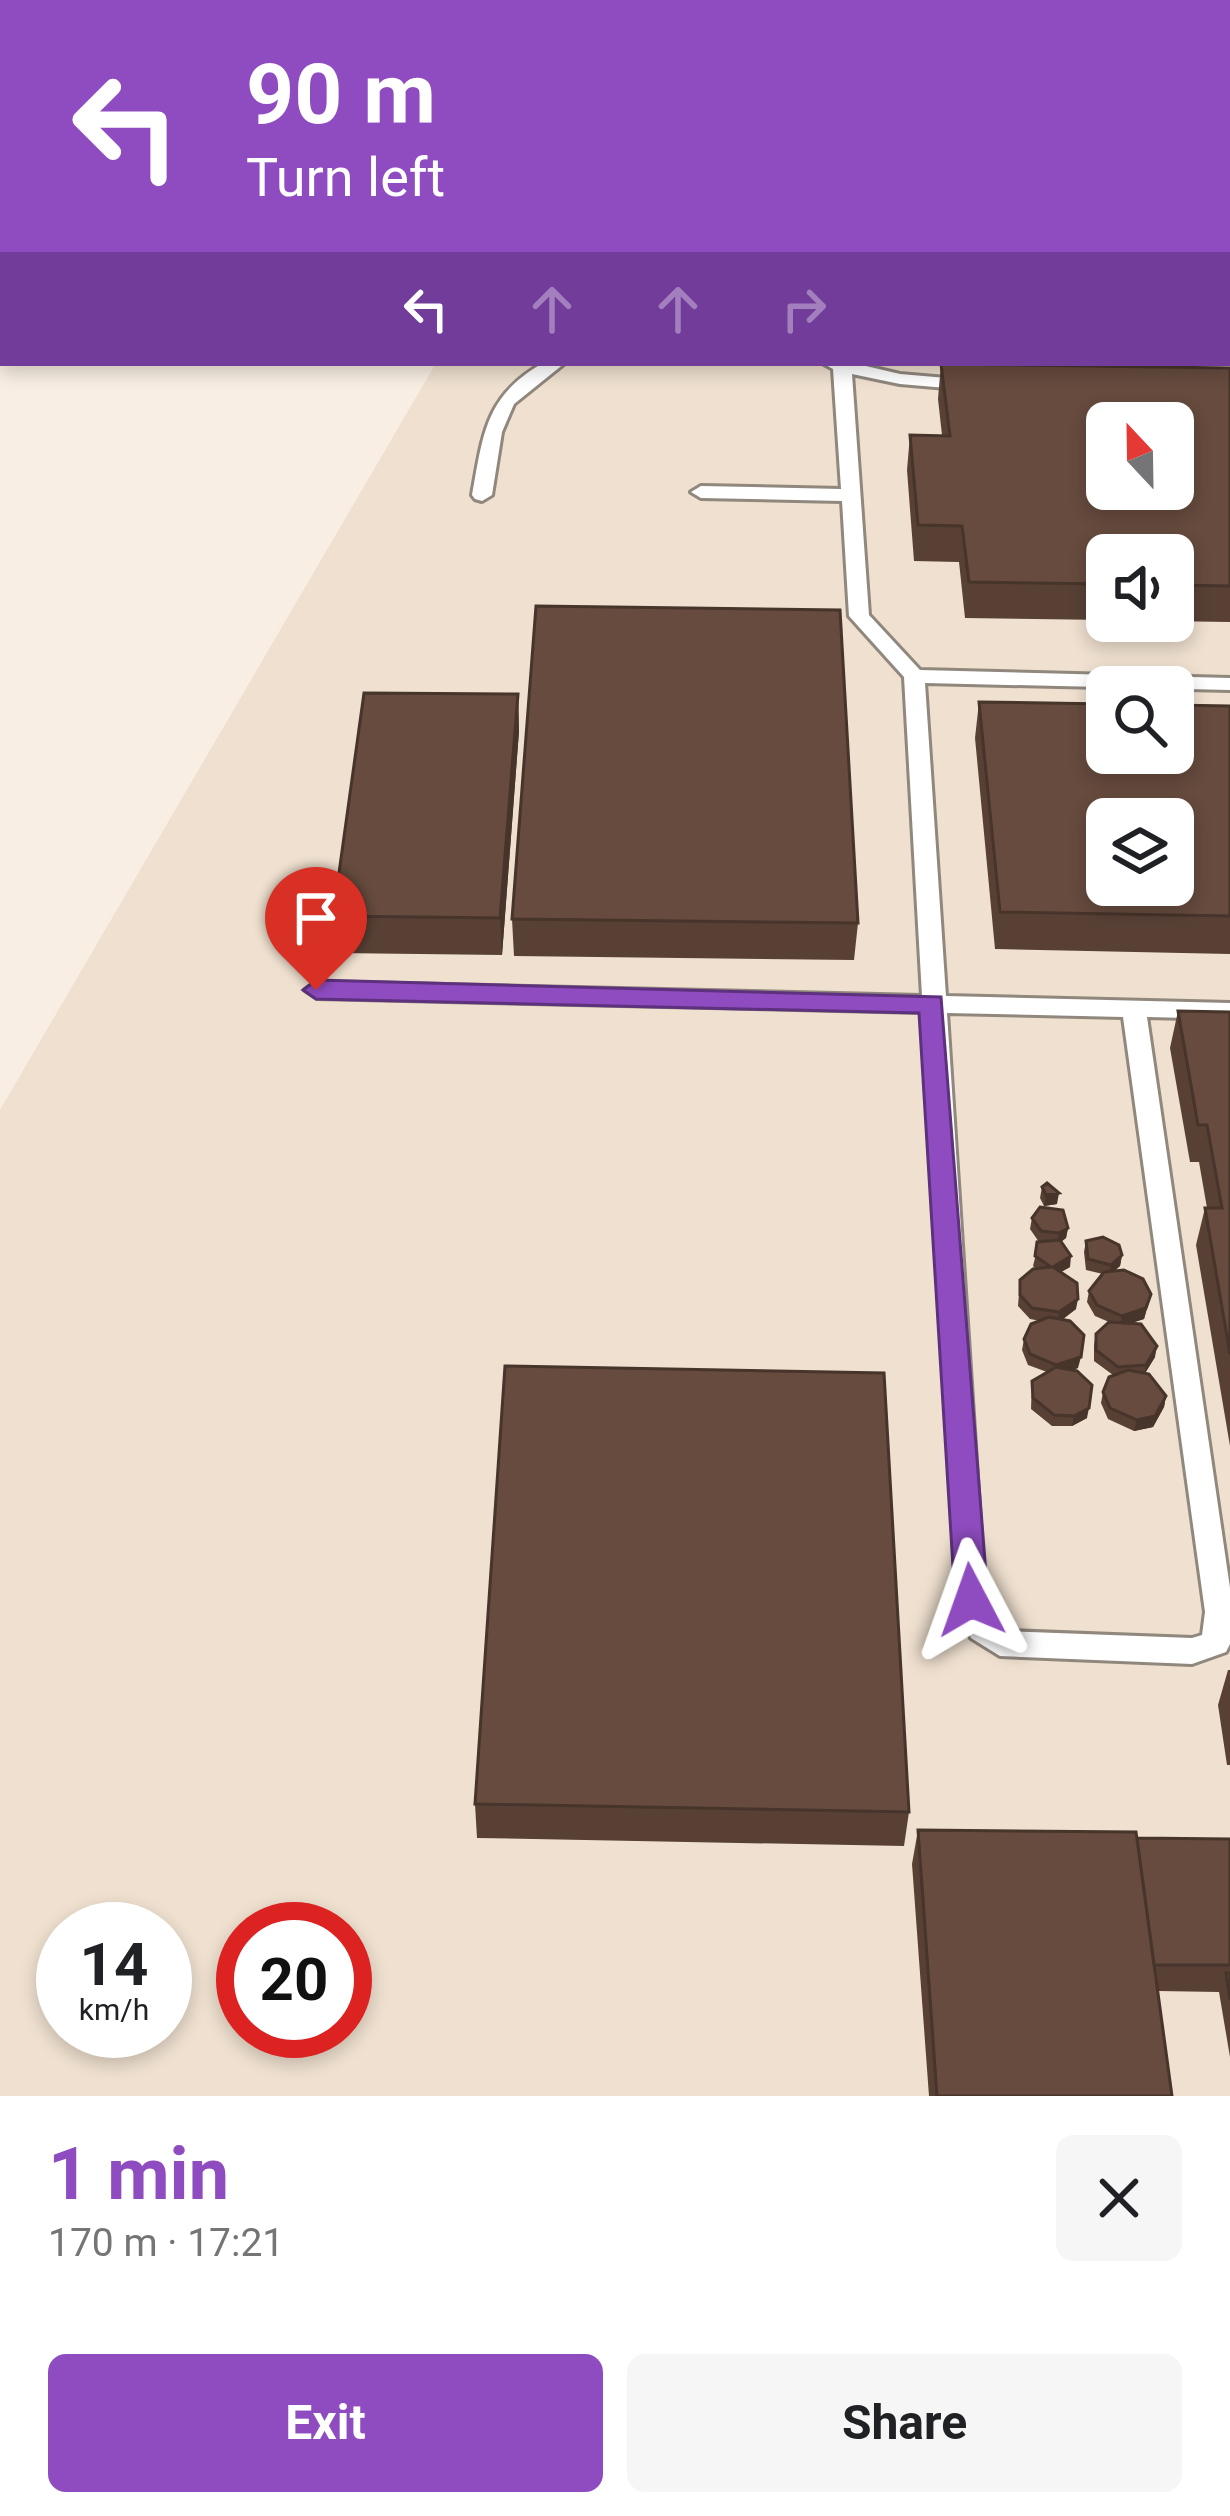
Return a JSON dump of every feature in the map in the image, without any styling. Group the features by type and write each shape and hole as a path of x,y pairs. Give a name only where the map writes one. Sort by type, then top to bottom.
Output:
{"lane":[{"path":"482,495 499,409 520,381 550,366"},
{"path":"838,366 859,616 914,676 971,1600 981,1629 1000,1643 1192,1651 1216,1643 1219,1612 1134,1009"},
{"path":"843,366 944,385 992,385"},
{"path":"701,492 851,495"},
{"path":"914,676 1230,684"},
{"path":"316,990 1230,1011"}],"shaded area":[{"path":"434,366 1230,366 1230,2096 0,2096 0,1110"}],"building":[{"path":"941,366 1230,368 1230,586 1194,585 1194,534 1086,534 1086,584 969,582 962,526 918,525 910,435 950,436"},
{"path":"536,606 840,610 858,923 512,919"},
{"path":"364,693 518,694 500,918 333,916"},
{"path":"979,702 1086,704 1086,774 1194,774 1194,705 1230,706 1230,916 1000,912"},
{"path":"1178,1011 1230,1012 1230,1354 1205,1208 1222,1208 1207,1125 1198,1125"},
{"path":"1047,1183 1059,1193 1046,1195 1042,1187"},
{"path":"1040,1207 1063,1210 1068,1228 1059,1233 1041,1231 1032,1218"},
{"path":"1103,1237 1119,1245 1122,1255 1111,1265 1088,1259 1086,1241"},
{"path":"1060,1240 1071,1256 1053,1267 1077,1283 1078,1299 1059,1312 1032,1308 1020,1295 1020,1280 1033,1269 1051,1267 1035,1256 1037,1242"},
{"path":"1124,1270 1143,1279 1151,1294 1146,1308 1122,1316 1097,1305 1089,1291 1104,1272"},
{"path":"1049,1317 1070,1321 1084,1335 1081,1357 1056,1365 1030,1354 1024,1339 1031,1324"},
{"path":"1109,1322 1141,1324 1157,1346 1146,1365 1118,1367 1096,1350 1096,1334"},
{"path":"505,1366 884,1373 909,1812 475,1804"},
{"path":"1056,1367 1077,1371 1092,1385 1089,1408 1074,1416 1054,1415 1033,1398 1032,1381"},
{"path":"1128,1370 1149,1374 1166,1396 1155,1416 1137,1420 1110,1408 1103,1392 1109,1377"},
{"path":"918,1830 1136,1832 1172,2096 937,2096"},
{"path":"1137,1838 1230,1839 1230,1965 1154,1965"}],"route":[{"path":"316,990 932,1004 971,1600"}]}
